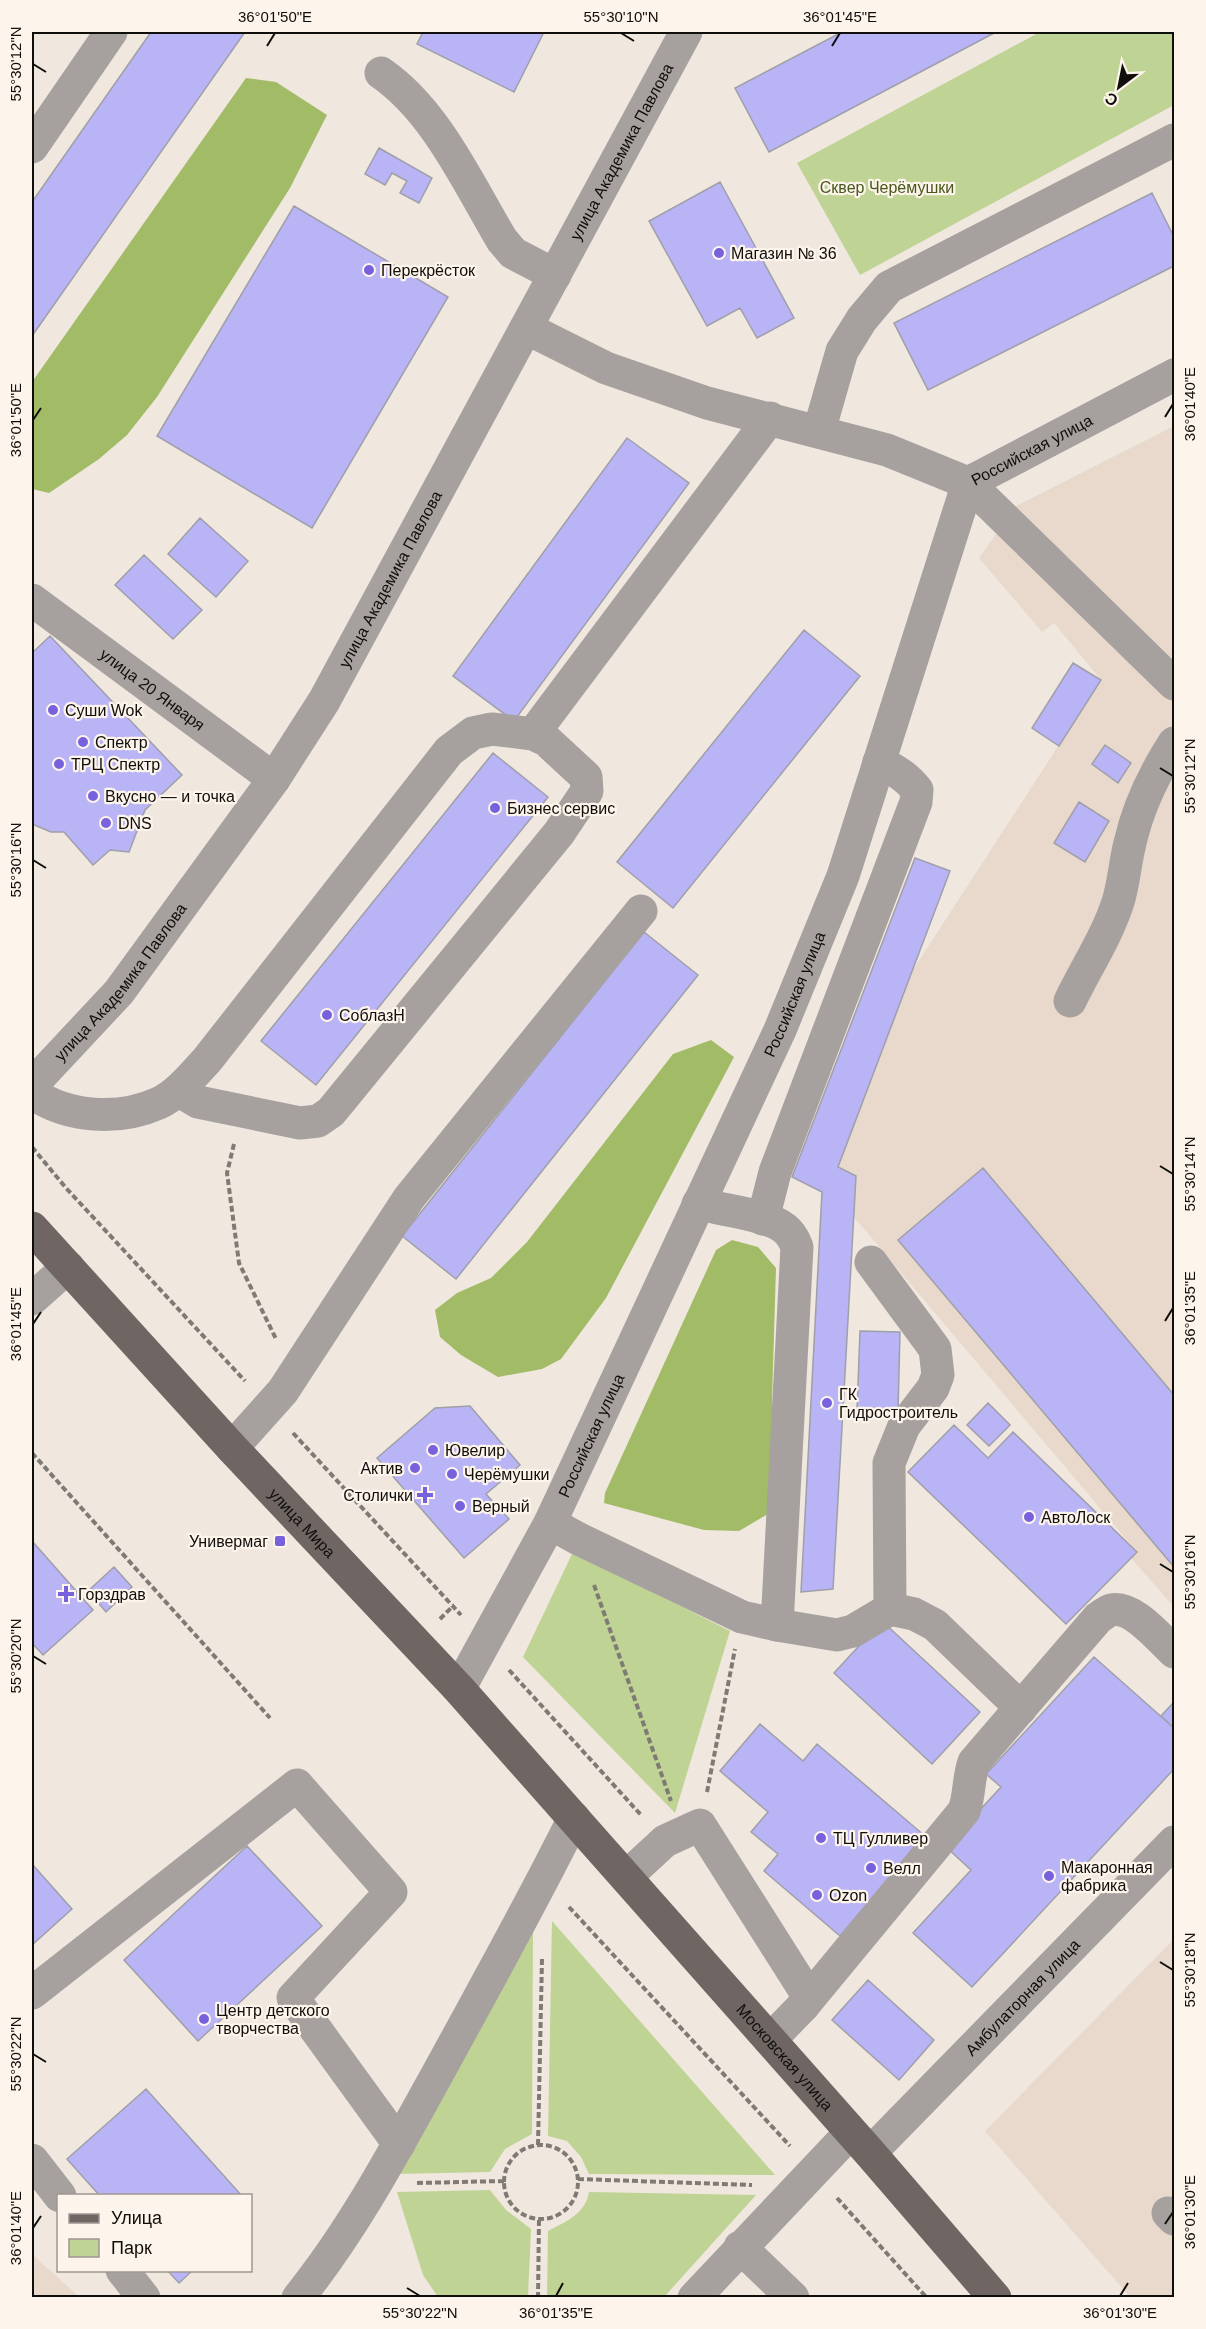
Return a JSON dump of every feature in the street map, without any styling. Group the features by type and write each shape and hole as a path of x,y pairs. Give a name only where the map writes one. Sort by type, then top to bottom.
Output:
{"main road":[{"name":"улица Мира","path":"32,1228 232,1448 459,1689 574,1818"},
{"name":"Московская улица","path":"574,1818 995,2298"}],"street":[{"path":"32,147 111,32"},
{"name":"улица Академика Павлова","path":"32,1084 119,992 274,779 324,701 686,32"},
{"path":"381,73 399,85 413,99 443,142 502,240 513,253 555,275"},
{"path":"819,431 842,351 862,319 889,287 1174,140"},
{"path":"526,328 606,368 707,403 887,450 968,483 1174,684"},
{"name":"Российская улица","path":"459,1689 563,1531 698,1204 780,1030 843,876 968,483 1174,375"},
{"path":"533,734 770,418"},
{"name":"улица 20 Января","path":"32,600 274,779"},
{"path":"32,1093 59,1108 79,1113 100,1114 142,1108 160,1102 178,1090 207,1060 449,751 473,733 492,729 533,734 546,740 586,777 587,791 559,832 331,1112 318,1121 300,1123 198,1102 178,1090"},
{"path":"1070,1001 1118,901 1130,842 1145,795 1158,767 1174,743"},
{"path":"763,1219 775,1172 916,802 917,790 909,780 899,771 879,762"},
{"path":"232,1448 270,1408 409,1198 641,911"},
{"path":"698,1204 763,1219 784,1227 792,1235 797,1247 777,1625"},
{"path":"871,1262 935,1349 938,1375 933,1388 904,1426 889,1463 890,1609"},
{"path":"32,1299 68,1267"},
{"path":"563,1531 742,1617 837,1635 853,1631 890,1609 914,1614 935,1625 1021,1708"},
{"path":"770,2040 802,2006 964,1811 968,1799 969,1775 974,1762 1098,1618 1110,1610 1127,1612 1143,1622 1174,1652"},
{"path":"32,1993 297,1785 391,1892 293,1998 399,2144"},
{"path":"298,2298 327,2262 399,2144 544,1880 574,1818"},
{"path":"626,1877 682,1833 807,1994 802,2006"},
{"name":"Амбулаторная улица","path":"694,2298 805,2179 860,2142 1174,1842"},
{"path":"32,2160 58,2194"},
{"path":"740,2247 793,2298"},
{"path":"123,2272 144,2298"}],"path":[{"path":"243,1111 227,1173 239,1263 293,1375"},
{"path":"32,1453 270,1718"},
{"path":"563,1531 682,1833"},
{"path":"682,1833 742,1617"},
{"path":"505,1665 682,1833"},
{"path":"544,1880 805,2179 927,2298"},
{"path":"538,2145 542,1949"},
{"path":"538,2145 548,2145 565,2154 576,2170 578,2179 574,2200 567,2208 549,2218 539,2219 527,2217 518,2211 505,2192 504,2181 510,2161 527,2147 538,2145"},
{"path":"578,2179 805,2179"},
{"path":"374,2184 504,2181"},
{"path":"538,2298 539,2219"}],"shaded area":[{"path":"1174,426 1174,1607 1131,1558 1137,1552 854,1217 856,1176 838,1167 911,973 1101,680 1054,623 1042,632 979,558 1016,506"},
{"path":"1174,1939 1174,2297 1130,2297 985,2131"},
{"path":"32,2254 79,2297 32,2297"}],"green space":[{"name":"Сквер Черёмушки","path":"1040,32 1174,32 1174,105 860,275 797,163"},
{"path":"246,78 276,82 327,115 290,188 157,397 127,435 99,459 49,493 32,489 32,382"},
{"path":"711,1040 734,1057 606,1298 561,1359 542,1369 498,1377 461,1355 440,1337 435,1310 457,1293 491,1278 527,1242 673,1054"},
{"path":"732,1240 758,1247 776,1268 772,1401 777,1494 768,1514 739,1531 704,1530 604,1503 605,1493 716,1250"},
{"path":"573,1552 730,1631 675,1813 523,1657"},
{"path":"552,1921 775,2175 589,2174 581,2157 567,2141 548,2136"},
{"path":"533,1922 532,2134 505,2149 490,2172 394,2174"},
{"path":"490,2190 506,2210 531,2229 528,2297 438,2297 423,2275 397,2192"},
{"path":"589,2192 756,2195 664,2297 547,2297 548,2231 579,2211 584,2206"}],"building":[{"path":"151,32 245,32 32,336 32,202"},
{"path":"423,32 544,32 514,92 417,44"},
{"path":"842,32 996,32 769,152 735,88"},
{"path":"379,148 432,178 419,203 400,193 407,181 392,173 385,185 365,174"},
{"path":"720,182 794,318 757,338 740,308 707,326 649,221"},
{"path":"1152,193 1174,237 1174,266 928,390 894,323"},
{"path":"294,206 448,297 312,528 157,436"},
{"path":"627,438 689,483 514,721 453,676"},
{"path":"200,518 248,561 216,597 168,554"},
{"path":"144,555 202,610 173,639 115,585"},
{"path":"804,630 860,676 673,908 617,862"},
{"path":"50,636 182,775 145,810 129,852 110,850 93,865 64,832 51,832 32,824 32,653"},
{"path":"1073,663 1101,680 1059,746 1032,728"},
{"path":"1105,745 1131,763 1118,783 1092,764"},
{"path":"493,753 548,797 316,1085 261,1041"},
{"path":"1079,802 1109,821 1085,862 1054,843"},
{"name":"ГК Гидростроитель","path":"915,858 950,871 838,1167 856,1176 833,1589 801,1592 822,1192 792,1177"},
{"path":"644,932 698,975 456,1279 402,1236"},
{"path":"983,1168 1174,1395 1174,1567 898,1240"},
{"path":"860,1331 900,1332 898,1412 857,1411"},
{"path":"988,1403 1010,1425 989,1446 967,1425"},
{"path":"470,1406 520,1465 486,1494 509,1519 464,1558 377,1458 435,1408"},
{"path":"954,1425 988,1458 1013,1432 1137,1552 1066,1624 908,1472"},
{"path":"32,1541 93,1610 43,1655 32,1643"},
{"path":"114,1567 132,1587 106,1612 88,1591"},
{"path":"882,1621 980,1712 932,1764 834,1673"},
{"path":"1094,1657 1174,1728 1174,1769 972,1987 913,1933 971,1870 946,1847 1001,1787 986,1774"},
{"path":"1174,1702 1174,1728 1161,1716"},
{"path":"760,1724 803,1761 817,1744 925,1836 840,1936 764,1871 778,1854 751,1832 768,1812 720,1771"},
{"path":"247,1846 322,1926 198,2041 124,1960"},
{"path":"32,1864 72,1909 32,1945"},
{"path":"868,1980 934,2040 899,2080 832,2020"},
{"path":"146,2089 240,2194 98,2194 67,2159"},
{"path":"169,2272 191,2272 179,2283"}],"place":[{"name":"Магазин № 36","path":"719,253"},
{"name":"Перекрёсток","path":"369,270"},
{"name":"Суши Wok","path":"53,710"},
{"name":"Спектр","path":"83,742"},
{"name":"ТРЦ Спектр","path":"59,764"},
{"name":"Вкусно — и точка","path":"93,796"},
{"name":"Бизнес сервис","path":"495,808"},
{"name":"DNS","path":"106,823"},
{"name":"СоблазН","path":"327,1015"},
{"name":"ГК Гидростроитель","path":"827,1403"},
{"name":"Ювелир","path":"433,1450"},
{"name":"Актив","path":"415,1468"},
{"name":"Черёмушки","path":"452,1474"},
{"name":"Столички","path":"425,1495"},
{"name":"Верный","path":"460,1506"},
{"name":"АвтоЛоск","path":"1029,1517"},
{"name":"Универмаг","path":"280,1541"},
{"name":"Горздрав","path":"66,1594"},
{"name":"ТЦ Гулливер","path":"821,1838"},
{"name":"Велл","path":"871,1868"},
{"name":"Макаронная фабрика","path":"1049,1876"},
{"name":"Ozon","path":"817,1895"},
{"name":"Центр детского творчества","path":"204,2019"}]}
